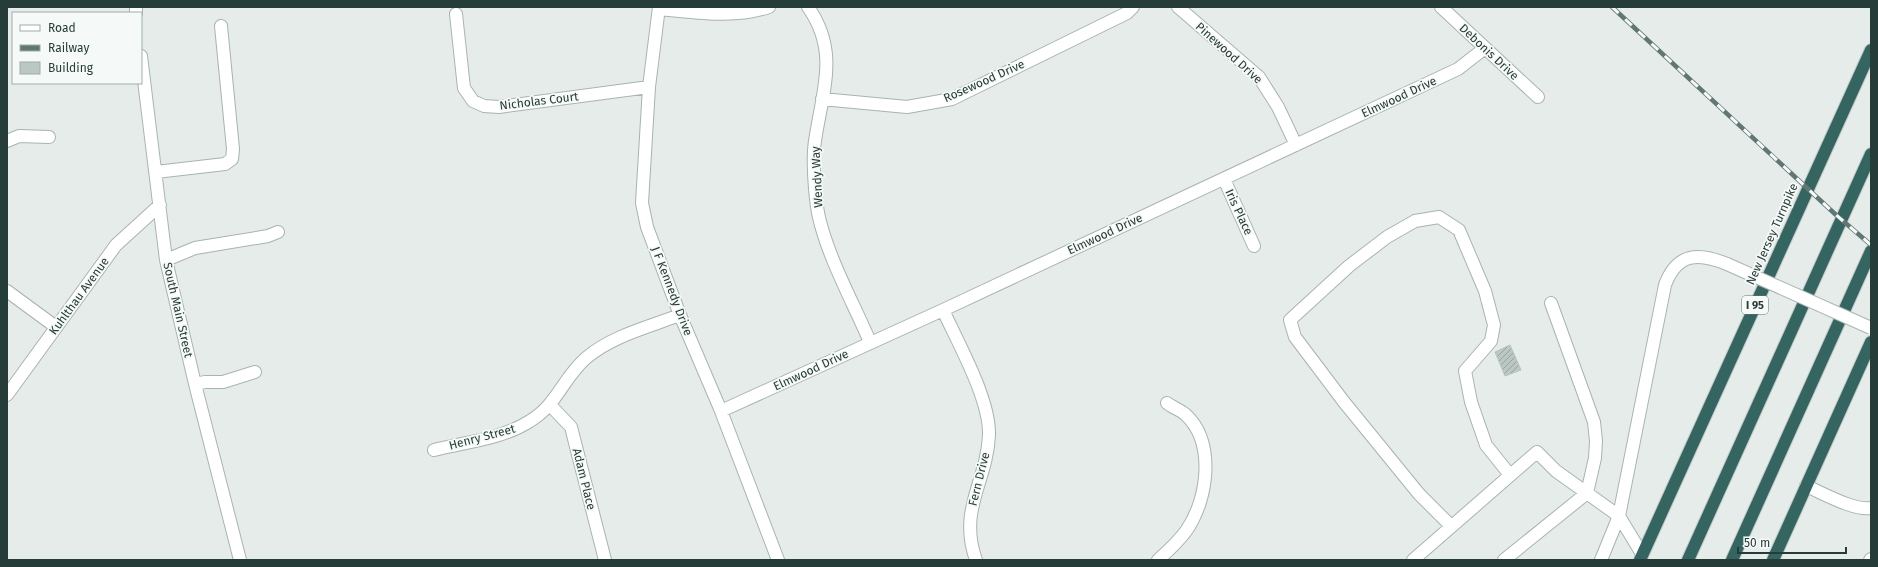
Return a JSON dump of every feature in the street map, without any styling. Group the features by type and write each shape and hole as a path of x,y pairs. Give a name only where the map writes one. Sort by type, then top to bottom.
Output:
{"highway":[{"name":"New Jersey Turnpike","path":"1641,557 1871,50"},
{"path":"1688,560 1871,154"},
{"path":"1732,560 1871,251"},
{"path":"1773,560 1871,342"}],"street":[{"path":"659,8 715,14 743,13 769,7"},
{"name":"Wendy Way","path":"808,7 818,21 825,42 827,62 815,143 815,181 818,213 827,245 870,342"},
{"name":"Rosewood Drive","path":"822,99 907,107 952,99 1128,13 1133,7"},
{"name":"Pinewood Drive","path":"1178,7 1259,77 1278,107 1296,145"},
{"name":"Debonis Drive","path":"1441,7 1538,97"},
{"name":"J F Kennedy Drive","path":"659,8 649,87 642,203 647,227 680,315 721,411 778,560"},
{"name":"Nicholas Court","path":"456,14 464,88 472,101 484,106 499,107 649,87"},
{"path":"156,172 225,164 232,159 233,148 221,26"},
{"name":"Elmwood Drive","path":"721,411 943,310 1458,69 1485,48"},
{"name":"South Main Street","path":"142,64 166,260 195,384 240,560"},
{"path":"7,141 19,136 49,137"},
{"name":"Iris Place","path":"1224,179 1254,246"},
{"name":"Kuhlthau Avenue","path":"7,395 116,245 160,205"},
{"path":"1451,526 1418,494 1344,402 1295,337 1290,320 1349,266 1387,237 1415,221 1439,216 1459,230 1485,291 1494,325 1491,341 1466,371 1471,402 1486,445 1510,475"},
{"path":"166,260 195,248 246,240 278,232"},
{"path":"1600,560 1619,516 1665,285 1669,274 1676,264 1687,258 1701,256 1712,258 1871,328"},
{"path":"7,291 56,327"},
{"path":"1504,560 1587,492 1595,458 1596,441 1594,422 1551,303"},
{"name":"Fern Drive","path":"943,310 979,390 987,412 989,434 986,458 975,492 970,517 971,540 976,560"},
{"name":"Henry Street","path":"434,450 512,432 551,406 568,377 586,358 609,342 680,315"},
{"path":"195,384 205,382 223,382 255,372"},
{"path":"1158,560 1186,531 1199,502 1205,476 1206,453 1197,429 1185,414 1166,403"},
{"name":"Adam Place","path":"551,406 571,427 605,560"},
{"path":"1414,559 1537,452 1556,471 1619,516 1641,557"},
{"path":"1806,486 1850,504 1865,509 1871,508"}],"building":[{"path":"1510,345 1521,370 1505,376 1495,352"}],"railway":[{"path":"1612,7 1835,214 1871,245"}]}
